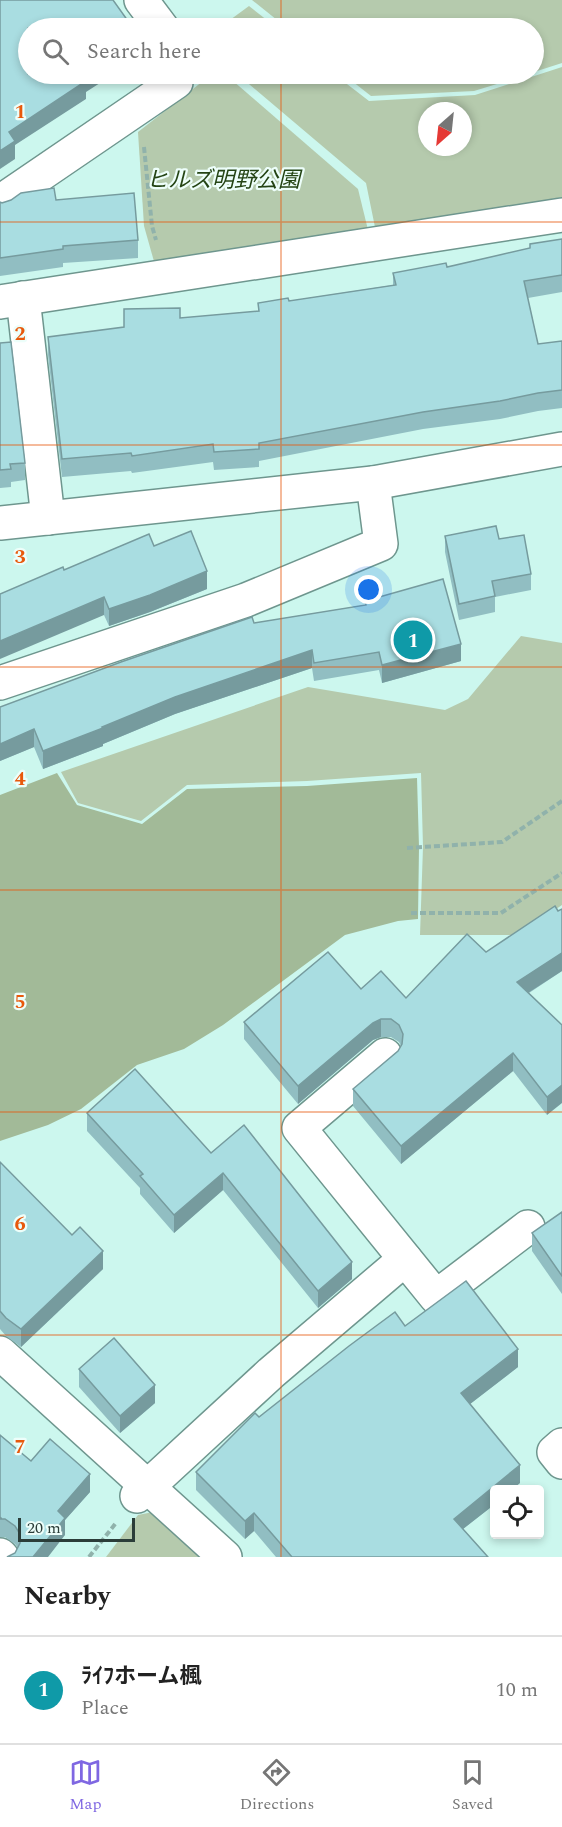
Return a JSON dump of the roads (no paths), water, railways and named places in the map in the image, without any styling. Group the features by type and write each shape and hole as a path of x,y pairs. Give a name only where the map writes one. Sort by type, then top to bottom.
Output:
{"street":[{"path":"141,0 154,18"},
{"path":"0,202 173,84"},
{"path":"48,518 11,300 562,215"},
{"path":"0,523 373,483 562,449"},
{"path":"0,683 246,600 381,544 373,483"},
{"path":"385,1055 299,1128 436,1297 528,1227"},
{"path":"141,1491 271,1373 405,1259"},
{"path":"0,1353 141,1491 225,1557"},
{"path":"562,1445 554,1452 562,1462"}],"place":[{"name":"ﾗｲﾌホーム楓","path":"413,640"}],"park label":[{"name":"ヒルズ明野公園","path":"223,180"}]}
